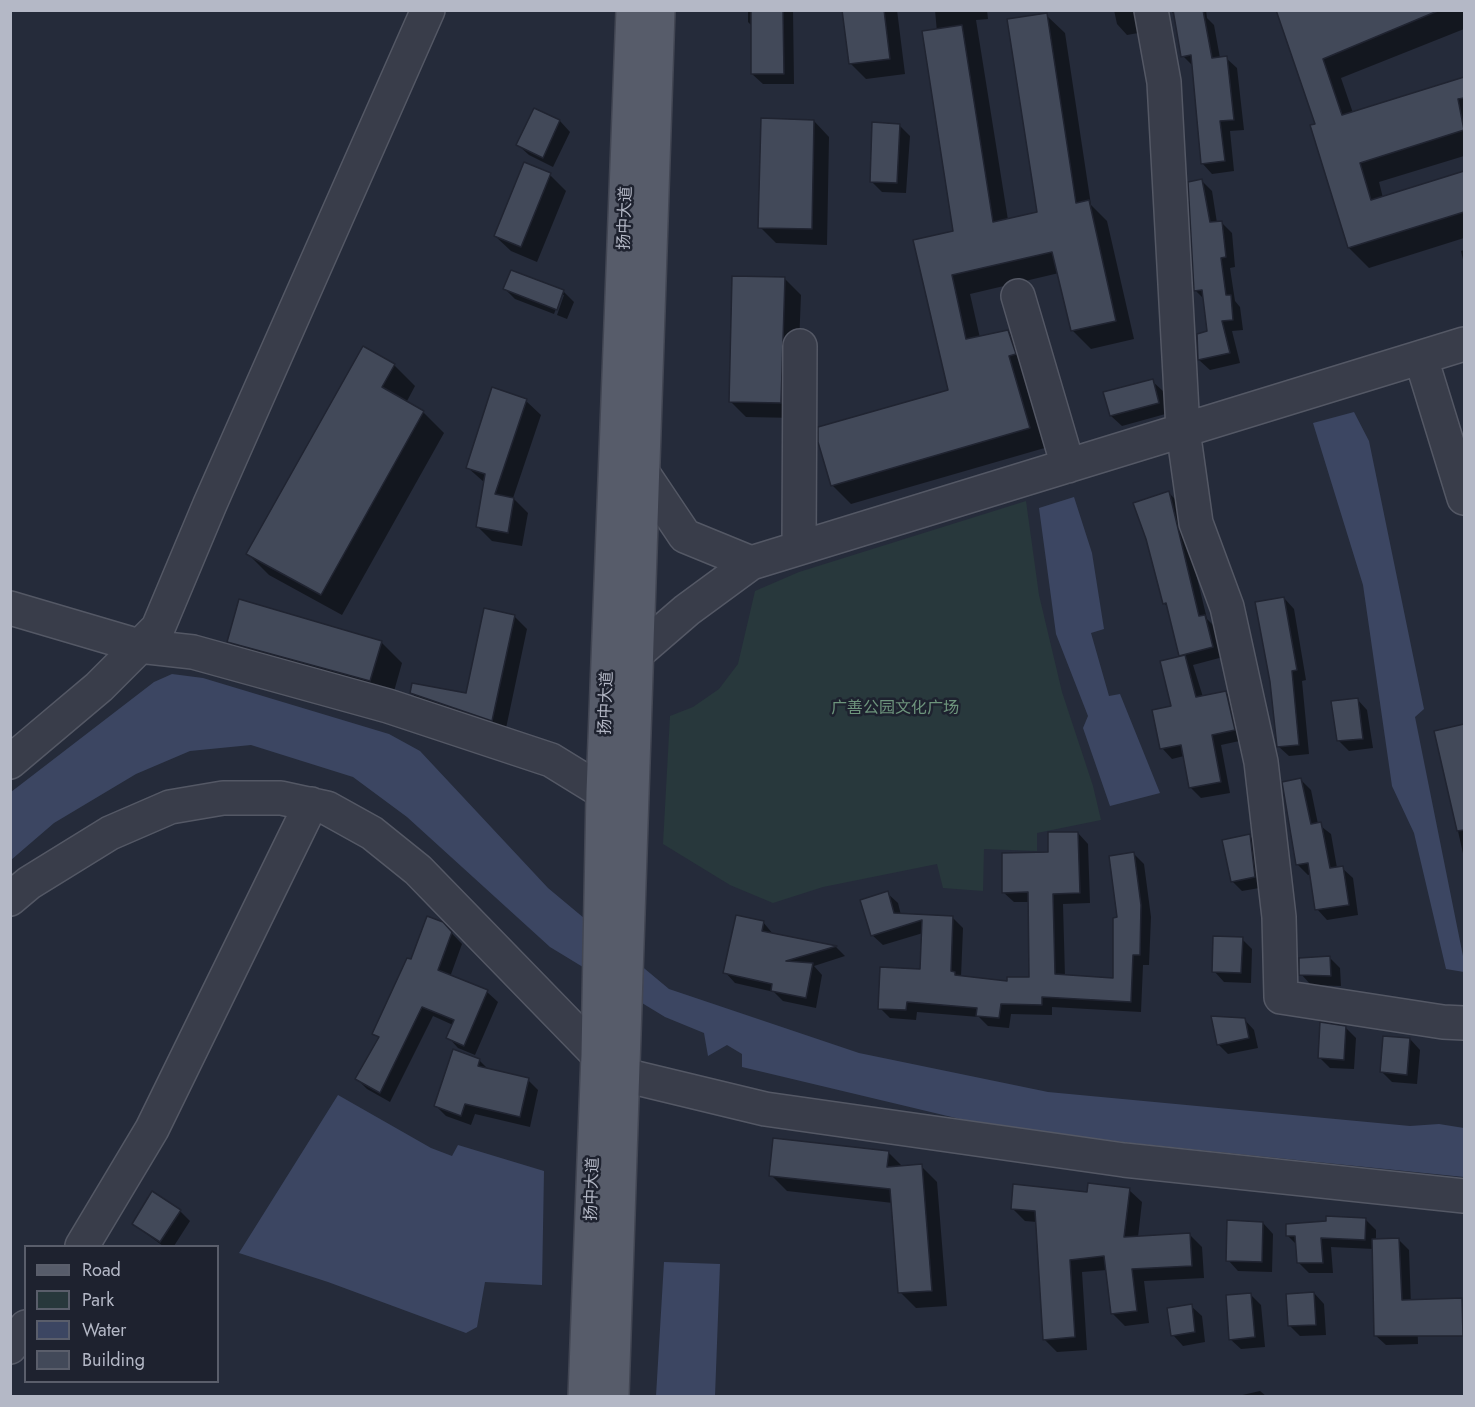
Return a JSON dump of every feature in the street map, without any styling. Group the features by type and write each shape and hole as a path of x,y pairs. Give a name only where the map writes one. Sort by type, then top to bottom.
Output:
{"main road":[{"name":"扬中大道","path":"612,1396 624,1075 617,794 618,436 633,10"},
{"name":"扬中大道","path":"585,1396 598,1055 617,794 636,654 644,476 658,10"}],"street":[{"path":"10,762 99,687 158,628 210,504 428,10"},
{"path":"1151,10 1164,82 1183,430 1197,524 1227,607 1261,762 1279,917 1281,997 1443,1022 1464,1023"},
{"path":"1018,296 1068,466"},
{"path":"636,654 687,610 751,563 1464,344"},
{"path":"799,548 800,346"},
{"path":"1421,358 1464,498"},
{"path":"618,436 685,536 751,563"},
{"path":"10,608 139,646 193,652 388,705 551,759 617,794"},
{"path":"10,899 29,884 110,833 170,807 223,798 281,798 311,804 327,808 372,833 418,870 598,1055 624,1075 765,1109 1124,1160 1464,1196"},
{"path":"83,1245 152,1129 311,804"},
{"path":"10,1347 24,1330"}],"green space":[{"name":"广善公园文化广场","path":"1026,501 1039,595 1062,692 1093,786 1101,820 1037,833 1037,851 984,849 983,891 943,888 937,864 823,887 773,903 730,885 663,844 670,716 693,707 719,689 738,664 755,591 799,572"}],"water":[{"path":"1354,412 1369,441 1424,709 1415,717 1464,961 1464,972 1446,969 1414,833 1392,786 1363,585 1313,423"},
{"path":"1074,497 1092,553 1104,629 1091,633 1109,696 1120,694 1160,793 1110,806 1083,728 1088,716 1056,634 1039,508"},
{"path":"172,674 203,678 389,734 420,751 548,888 669,989 859,1053 1048,1092 1410,1126 1439,1124 1464,1128 1464,1177 1130,1143 981,1124 742,1067 742,1054 727,1045 708,1056 704,1033 665,1017 550,947 407,817 353,777 251,745 190,751 136,774 54,823 11,860 11,792 154,682"},
{"path":"338,1095 431,1148 452,1156 458,1145 544,1171 542,1285 485,1282 477,1327 466,1333 328,1282 239,1253"},
{"path":"664,1262 720,1264 715,1396 656,1396"}],"building":[{"path":"751,10 783,10 784,74 751,74"},
{"path":"842,10 884,10 890,59 849,64"},
{"path":"1173,10 1203,10 1212,58 1227,56 1234,120 1220,121 1225,161 1201,164 1191,55 1181,57"},
{"path":"1276,10 1440,10 1323,59 1342,115 1464,77 1464,98 1458,99 1464,130 1360,163 1371,200 1464,171 1464,212 1348,248 1310,125 1315,124"},
{"path":"1047,13 1076,203 1089,200 1116,321 1071,331 1052,252 952,275 966,339 1008,330 1016,354 1009,356 1030,428 831,486 818,442 818,427 948,390 913,240 953,231 922,31 962,25 993,222 1037,212 1007,19"},
{"path":"534,108 560,120 543,158 516,145"},
{"path":"761,118 814,120 812,229 758,228"},
{"path":"872,122 900,124 897,183 870,182"},
{"path":"524,162 551,173 521,247 494,236"},
{"path":"1202,179 1210,222 1222,221 1226,257 1221,258 1226,295 1231,295 1233,320 1222,321 1230,353 1198,360 1197,334 1207,331 1202,290 1194,291 1188,182"},
{"path":"511,270 564,290 557,310 503,289"},
{"path":"732,276 785,277 781,403 729,402"},
{"path":"363,346 395,364 382,387 424,411 321,595 246,554"},
{"path":"1153,379 1159,403 1110,416 1103,392"},
{"path":"492,387 527,399 495,494 514,498 508,533 476,527 485,474 466,468"},
{"path":"1169,491 1199,616 1205,615 1213,647 1179,656 1166,603 1163,604 1146,539 1133,503"},
{"path":"1284,597 1297,670 1292,671 1299,745 1277,747 1270,682 1255,602"},
{"path":"239,599 382,641 370,681 227,642"},
{"path":"484,608 515,615 492,721 410,693 412,683 466,693"},
{"path":"1185,655 1196,697 1226,691 1235,730 1212,735 1221,782 1189,788 1181,745 1160,749 1152,710 1171,706 1160,661"},
{"path":"1358,698 1363,739 1337,741 1331,701"},
{"path":"1464,724 1464,830 1457,831 1434,731"},
{"path":"1301,778 1311,824 1321,822 1330,868 1343,866 1349,905 1315,910 1308,863 1296,865 1282,782"},
{"path":"1048,832 1078,832 1080,893 1053,894 1055,974 1113,978 1113,918 1117,917 1109,856 1134,852 1141,905 1140,955 1133,955 1131,1002 1042,997 1042,1005 1001,1004 999,1018 976,1016 977,1008 907,1002 906,1010 878,1009 880,967 920,969 922,920 871,936 860,900 888,891 894,913 953,916 951,971 955,972 955,975 1007,981 1007,977 1029,977 1028,892 1002,893 1002,853 1048,852"},
{"path":"1250,834 1255,877 1231,882 1222,840"},
{"path":"736,915 764,921 762,931 837,946 786,961 813,963 806,998 771,991 772,984 723,973"},
{"path":"427,916 443,922 452,932 438,970 488,990 464,1046 446,1038 454,1020 422,1007 380,1093 355,1079 379,1037 372,1034 407,958 411,959"},
{"path":"1213,936 1243,937 1241,973 1212,972"},
{"path":"1330,956 1331,976 1299,975 1299,958"},
{"path":"1211,1016 1245,1018 1249,1038 1217,1045"},
{"path":"1320,1022 1346,1026 1344,1060 1318,1058"},
{"path":"1383,1036 1410,1038 1407,1075 1380,1072"},
{"path":"453,1049 480,1059 478,1066 529,1078 520,1117 465,1104 461,1116 434,1106"},
{"path":"773,1138 889,1151 887,1167 922,1164 932,1291 898,1293 890,1189 769,1176"},
{"path":"1088,1183 1130,1188 1124,1237 1190,1233 1192,1266 1132,1269 1137,1311 1111,1314 1104,1256 1070,1260 1075,1337 1043,1340 1035,1211 1011,1209 1013,1184 1087,1192"},
{"path":"152,1191 181,1210 160,1242 132,1224"},
{"path":"1326,1216 1366,1218 1365,1240 1321,1238 1323,1263 1297,1263 1295,1236 1286,1236 1286,1224 1326,1221"},
{"path":"1227,1220 1263,1222 1262,1262 1226,1261"},
{"path":"1399,1238 1402,1300 1462,1298 1463,1336 1374,1336 1372,1239"},
{"path":"1314,1292 1316,1325 1288,1326 1286,1294"},
{"path":"1251,1293 1255,1337 1229,1340 1226,1295"},
{"path":"1192,1304 1195,1332 1171,1336 1167,1308"}]}
